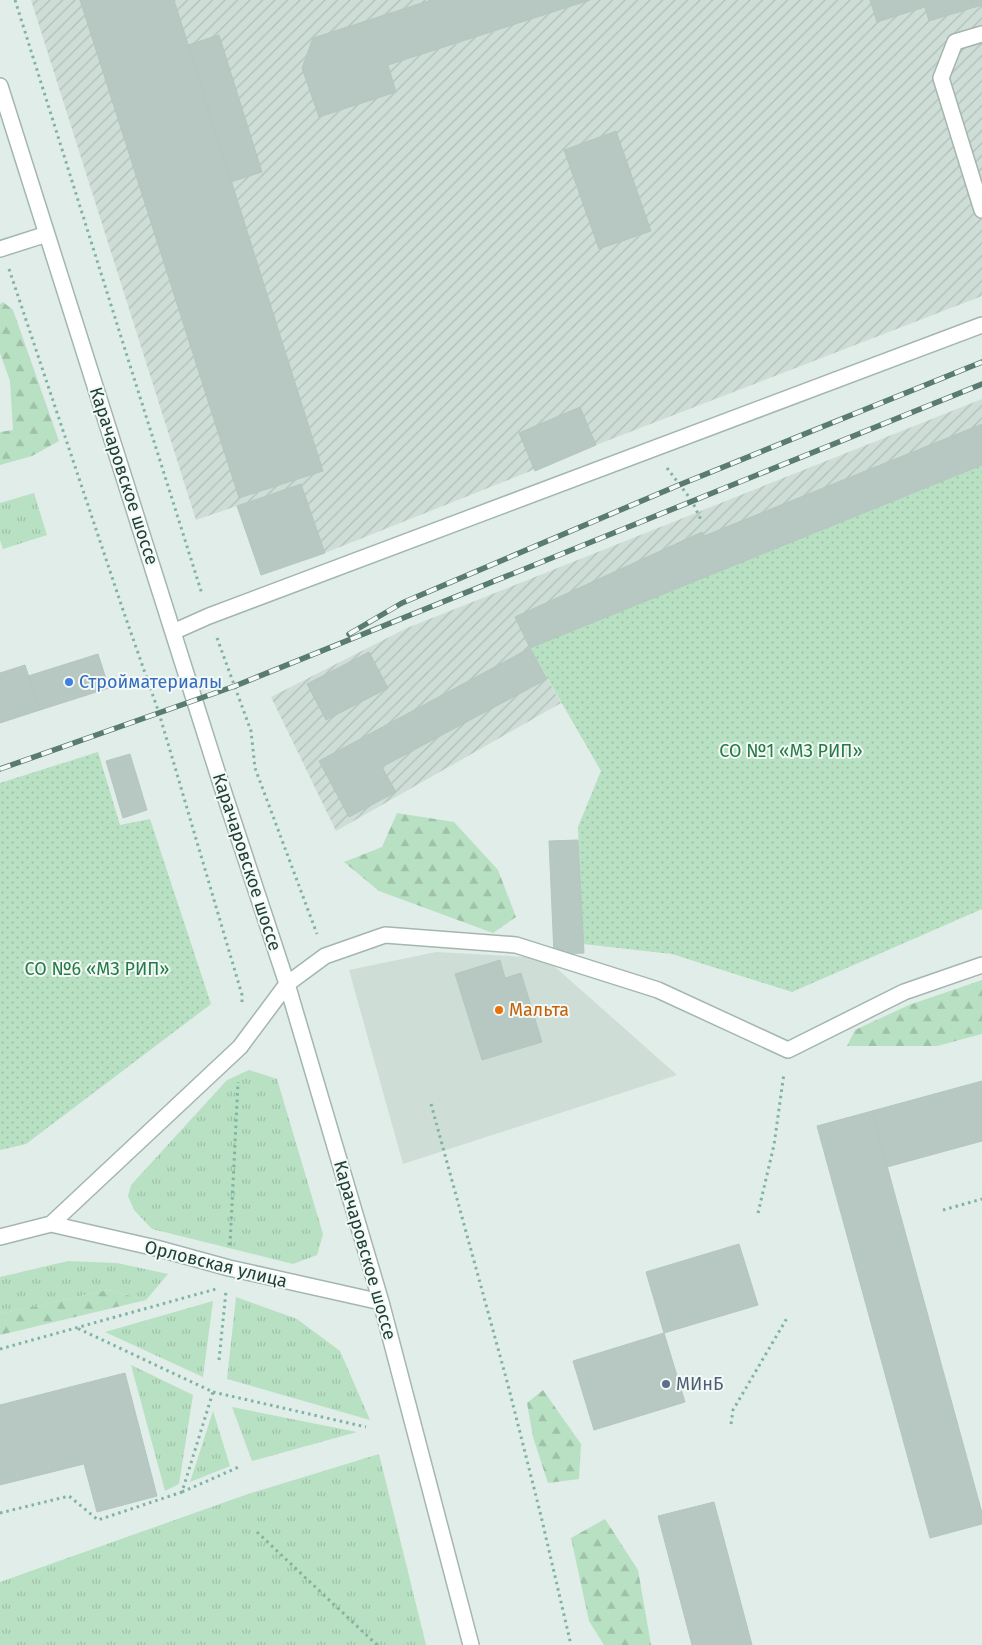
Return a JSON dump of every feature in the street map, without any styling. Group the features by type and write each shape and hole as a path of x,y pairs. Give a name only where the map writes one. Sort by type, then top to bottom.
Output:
{"street":[{"path":"982,34 955,42 941,78 982,210"},
{"name":"Карачаровское шоссе","path":"0,86 287,984 381,1302 471,1645"},
{"path":"1,248 47,234"},
{"path":"173,632 209,616 982,325"},
{"name":"Орловская улица","path":"51,1224 240,1048 287,984 325,956 385,935 516,945 658,990 788,1050"},
{"path":"788,1050 904,992 982,965"},
{"name":"Орловская улица","path":"0,1236 51,1224 156,1248 229,1268 381,1302"}],"path":[{"path":"15,0 209,616 251,731 255,768 325,956"},
{"path":"1,248 159,713 242,995 229,1268 219,1360"},
{"path":"654,449 692,501 702,522"},
{"path":"758,1213 774,1145 788,1050"},
{"path":"431,1104 508,1385 571,1645"},
{"path":"943,1210 982,1199"},
{"path":"0,1349 226,1287"},
{"path":"732,1424 734,1410 788,1318"},
{"path":"77,1328 213,1392 366,1428"},
{"path":"182,1492 213,1392"},
{"path":"0,1513 69,1496 98,1520 182,1492 241,1466"},
{"path":"257,1532 377,1645"}],"shaded area":[{"path":"31,0 982,0 982,296 596,445 325,553 301,484 196,520"},
{"path":"982,399 982,465 530,648 561,703 336,831 271,697 407,628"},
{"path":"436,952 545,958 677,1075 403,1164 349,970"}],"green space":[{"path":"3,302 13,310 59,441 32,456 0,465 0,432 13,430 10,381 0,353 0,304"},
{"name":"СО №1 «МЗ РИП»","path":"982,465 982,909 792,992 672,954 583,944 578,827 601,771 530,648"},
{"path":"34,493 47,535 3,549 0,540 0,503"},
{"name":"СО №6 «МЗ РИП»","path":"98,752 120,825 150,819 211,1004 26,1144 0,1150 0,783"},
{"path":"397,813 454,822 498,870 516,917 493,933 379,891 344,862 382,847"},
{"path":"982,980 982,1034 937,1046 847,1046 855,1030 909,1005"},
{"path":"249,1070 277,1079 323,1234 317,1255 293,1264 152,1229 134,1210 128,1196 131,1185 227,1080"},
{"path":"68,1261 117,1263 168,1274 146,1300 108,1290 0,1314 0,1277"},
{"path":"108,1290 146,1300 0,1335 0,1314"},
{"path":"236,1297 297,1319 340,1351 370,1420 227,1379"},
{"path":"213,1301 203,1377 105,1332"},
{"path":"131,1365 193,1395 179,1484 165,1491"},
{"path":"543,1390 581,1444 579,1479 548,1483 533,1437 527,1403"},
{"path":"232,1407 357,1432 252,1461"},
{"path":"213,1411 230,1466 190,1482"},
{"path":"379,1454 426,1645 0,1645 0,1582 248,1494"},
{"path":"605,1519 638,1570 651,1645 604,1645 589,1621 571,1538"}],"building":[{"path":"80,0 174,0 323,471 239,498"},
{"path":"431,0 590,0 388,65 396,92 319,117 302,68 313,38"},
{"path":"870,0 982,0 982,5 929,21 925,7 877,22"},
{"path":"219,35 262,172 231,182 188,45"},
{"path":"616,131 651,231 599,249 564,150"},
{"path":"580,407 596,445 535,471 519,433"},
{"path":"982,424 982,465 530,648 515,617 702,532 704,536"},
{"path":"301,484 325,553 261,575 237,506"},
{"path":"530,648 547,679 382,767 396,792 349,817 319,761"},
{"path":"369,652 388,688 326,720 307,684"},
{"name":"Стройматериалы","path":"98,654 109,688 40,710 28,676"},
{"path":"25,665 40,710 0,723 0,673"},
{"path":"130,754 147,810 123,818 106,761"},
{"path":"578,840 584,953 554,954 549,841"},
{"name":"Мальта","path":"500,960 505,978 521,973 542,1042 482,1060 455,974"},
{"path":"982,1081 982,1141 887,1167 872,1111"},
{"path":"872,1111 982,1513 982,1524 930,1538 817,1126"},
{"path":"739,1244 758,1305 664,1333 646,1272"},
{"path":"664,1333 685,1402 594,1430 573,1361"},
{"path":"125,1373 157,1496 97,1512 84,1464 0,1485 0,1405"},
{"path":"714,1502 752,1645 692,1645 658,1516"}],"railway":[{"path":"349,634 402,603 679,485 982,362"},
{"path":"0,769 235,686 982,384"}],"place":[{"name":"Стройматериалы","path":"69,682"},
{"name":"Мальта","path":"499,1010"},
{"name":"МИнБ","path":"666,1384"}]}
